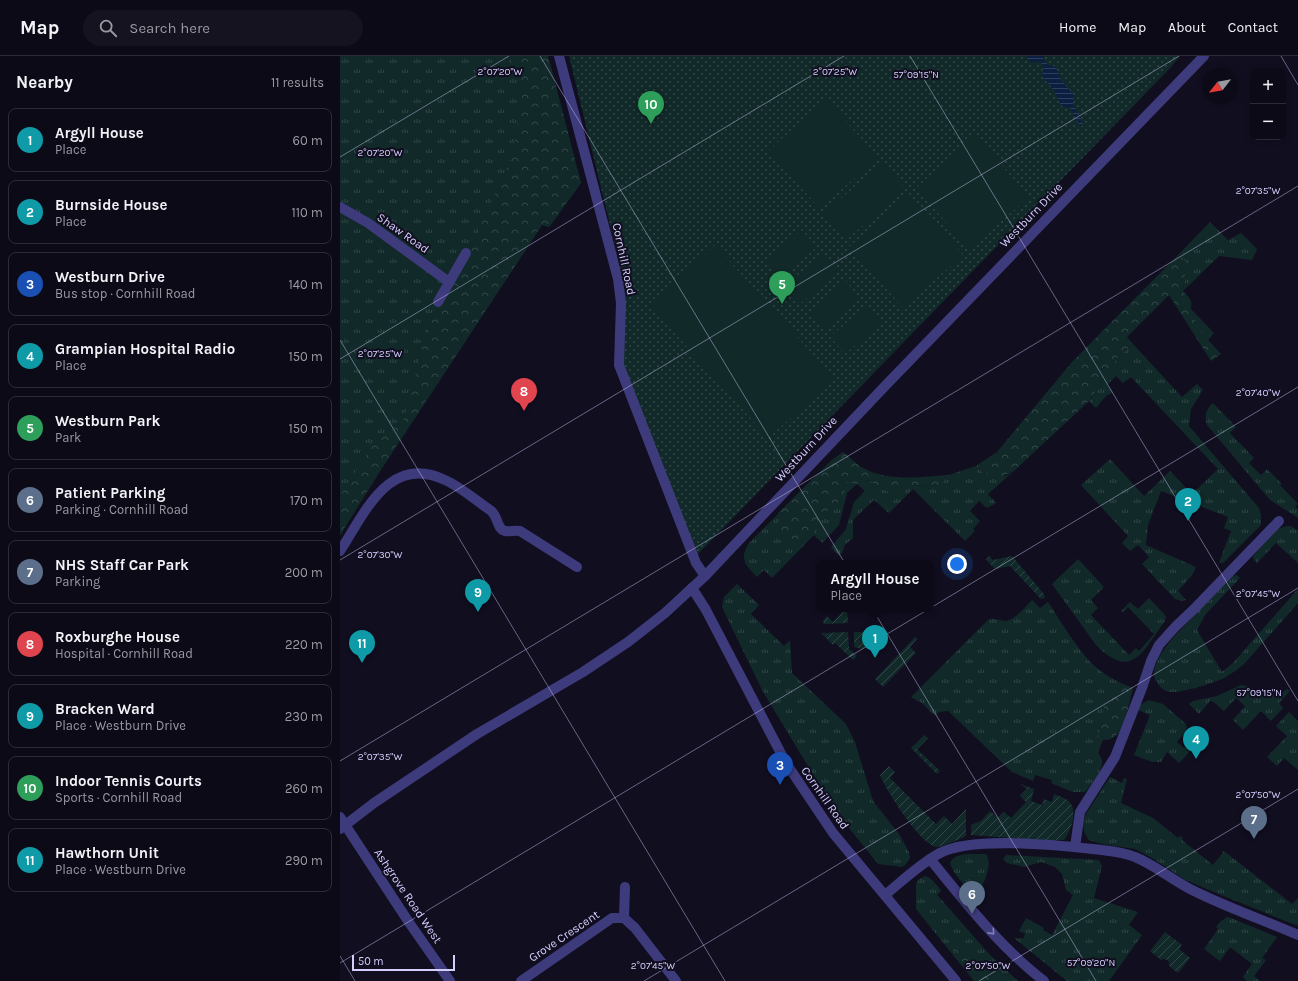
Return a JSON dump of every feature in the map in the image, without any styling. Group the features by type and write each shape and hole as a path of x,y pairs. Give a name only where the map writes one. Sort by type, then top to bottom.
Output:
{"street":[{"name":"Cornhill Road","path":"559,56 618,279 621,302 619,365 696,563 704,576"},
{"name":"Westburn Drive","path":"342,824 477,734 583,672 628,642 692,588 880,390 1204,56"},
{"name":"Shaw Road","path":"340,207 368,223 449,282"},
{"path":"438,302 466,253"},
{"path":"340,551 376,495 384,487 403,475 421,472 446,480 495,513 498,524 502,530 507,532 515,530 520,531 577,567"},
{"path":"1075,847 1080,812 1115,757 1151,661 1159,645 1279,521"},
{"name":"Cornhill Road","path":"692,588 706,610 786,763 833,833 956,981"},
{"name":"Ashgrove Road West","path":"342,824 450,981"},
{"path":"885,895 930,860 940,853 950,849 969,845 1015,844 1075,847 1121,852 1136,857 1180,884 1207,897 1298,935"},
{"path":"930,860 961,898 1005,946 1044,981"},
{"path":"625,887 624,918 635,928 676,981"},
{"name":"Grove Crescent","path":"521,981 612,918 624,918"}],"green space":[{"path":"340,56 548,56 581,183 549,227 542,225 382,468 340,535"},
{"path":"509,56 548,56 581,183 549,227 542,225 382,468 340,535 340,496 373,445 403,422 426,334 439,303 467,254 513,155 522,94"},
{"path":"569,56 1180,56 697,555 624,366 623,278"},
{"path":"826,99 878,157 820,209 768,151"},
{"path":"976,135 1029,197 969,249 916,188"},
{"path":"882,163 905,189 846,240 823,214"},
{"path":"909,194 963,255 903,308 849,247"},
{"path":"1210,222 1228,240 1241,233 1257,249 1252,260 1219,256 1183,291 1187,265 1180,253"},
{"path":"802,230 817,247 780,279 766,262"},
{"path":"715,245 835,379 768,438 649,304"},
{"path":"823,253 838,270 801,303 786,285"},
{"path":"1180,253 1187,265 1183,291 1191,300 1190,312 1208,340 1221,354 1211,361 1169,295 1127,337 1133,344 1118,357 1089,401 1015,470 999,477 995,477 986,474 976,466 997,452 1072,362"},
{"path":"846,281 860,298 823,330 809,313"},
{"path":"867,305 882,322 845,354 830,337"},
{"path":"1190,308 1214,333 1208,340 1189,312"},
{"path":"1133,344 1182,397 1197,384 1203,390 1191,409 1189,426 1259,508 1261,515 1261,525 1223,563 1219,563 1231,531 1224,528 1228,517 1161,491 1148,525 1146,545 1196,567 1192,575 1178,591 1186,600 1181,601 1175,599 1142,564 1149,557 1138,545 1130,551 1122,543 1128,536 1081,485 1110,459 1144,496 1170,471 1192,494 1218,469 1131,377 1123,383 1116,376 1107,385 1113,392 1106,396 1096,408 1089,401 1118,357"},
{"path":"1213,403 1236,427 1230,433 1254,458 1249,463 1261,475 1267,469 1282,484 1280,485 1298,504 1295,506 1298,510 1298,518 1270,500 1207,425 1206,413"},
{"path":"843,452 863,468 883,475 905,478 949,475 939,486 905,485 892,494 868,480 857,484 846,482 844,495 837,503 818,518 815,532 801,548 793,547 783,542 779,532 778,513 832,460"},
{"path":"832,460 857,484 847,493 839,525 822,543 814,535 772,578 764,570 757,577 749,569 744,558 744,553 749,543"},
{"path":"976,466 985,474 1006,476 1015,470 988,494 996,503 987,508 979,501 970,511 980,521 973,529 975,531 965,541 913,489 889,513 874,500 853,520 853,538 845,545 839,556 831,547 846,529 854,502 865,491 857,484 868,480 892,494 905,485 939,486 949,475"},
{"path":"1291,526 1298,531 1298,563 1276,543 1257,563 1253,556 1277,529"},
{"path":"989,556 993,560 1012,556 1044,594 1045,598 1041,599 1010,566 995,569 986,560"},
{"path":"1078,559 1104,587 1091,600 1098,608 1091,615 1129,655 1136,648 1139,651 1154,634 1128,607 1123,612 1121,611 1130,602 1138,609 1149,598 1166,616 1165,621 1150,642 1136,658 1128,661 1119,661 1109,656 1096,645 1052,584"},
{"path":"1237,575 1240,578 1205,615 1197,630 1222,672 1233,663 1298,589 1298,603 1244,664 1229,675 1190,689 1176,692 1163,690 1156,681 1154,674 1159,657 1167,645 1232,576"},
{"path":"737,584 759,605 751,614 784,646 790,640 792,673 846,724 855,742 873,801 899,834 909,852 910,858 902,867 878,864 845,823 817,781 762,690 722,607 724,597"},
{"path":"1032,600 1040,608 1048,602 1085,656 1107,675 1120,683 1133,688 1120,731 1113,738 1103,740 1098,752 1102,760 1101,768 1085,792 1073,792 1051,783 1052,780 1035,775 1033,781 1012,772 948,711 939,712 935,716 922,703 911,697 989,619 1010,620"},
{"path":"842,612 847,612 848,623 824,624 823,621 827,616 833,622"},
{"path":"848,632 849,649 857,656 853,660 835,643 833,645 822,634"},
{"path":"854,632 880,632 863,649 854,647"},
{"path":"915,637 917,639 910,647 916,653 883,687 875,679"},
{"path":"1119,683 1133,688 1125,719 1117,734 1112,738 1104,740 1097,737 1100,730 1104,708 1108,695"},
{"path":"1241,685 1276,695 1287,689 1290,691 1279,703 1283,708 1271,721 1261,711 1243,730 1233,720 1245,706 1236,698 1224,711 1211,700 1199,714 1189,704 1193,701 1217,696"},
{"path":"1149,700 1163,704 1186,724 1186,731 1177,742 1184,748 1193,737 1199,742 1179,763 1167,752 1161,762 1152,762 1134,755 1150,715 1138,710 1140,705"},
{"path":"1289,712 1298,721 1298,770 1284,758 1277,766 1267,757 1287,736 1276,726"},
{"path":"924,735 928,738 917,749 940,771 937,774 911,748"},
{"path":"889,766 895,772 890,778 936,824 944,816 952,824 966,809 966,836 937,847 930,844 922,837 896,804 880,775"},
{"path":"1110,777 1122,783 1124,778 1127,779 1121,803 1153,818 1178,838 1180,836 1183,838 1182,840 1213,865 1224,851 1292,904 1298,898 1298,926 1184,879 1152,858 1135,849 1102,844 1089,840 1083,824 1086,814"},
{"path":"1020,784 1034,789 1031,801 1042,805 1044,799 1052,802 1054,794 1070,802 1073,808 1073,817 1071,827 1064,840 1050,841 971,835 971,825 981,821 990,811 998,818 1004,812 1011,818 1026,802 1020,796 1027,789"},
{"path":"965,854 986,854 989,865 988,870 976,898 957,877 950,863 955,857"},
{"path":"1006,855 1099,860 1102,866 1094,898 1138,912 1129,925 1142,935 1109,981 1067,981 1014,938 1024,938 1025,934 1019,931 1026,918 1044,928 1043,930 1052,935 1073,895 1066,890 1062,874 1055,867 1041,862 1024,867 1007,863 1003,859"},
{"path":"925,876 930,878 936,884 941,891 937,895 990,955 1018,981 974,981 916,909 916,884 919,879"},
{"path":"1227,917 1277,937 1262,958 1266,960 1254,976 1260,981 1247,981 1243,977 1252,964 1230,947 1220,961 1204,949 1218,929 1216,927"},
{"path":"1165,932 1182,945 1179,949 1190,958 1178,973 1169,966 1169,962 1167,960 1161,960 1150,951"},
{"path":"957,944 966,948 1000,981 978,981 951,947"}],"water":[{"path":"1027,56 1044,56 1043,59 1048,65 1056,67 1061,80 1074,95 1073,104 1083,124 1082,126 1080,126 1070,107 1063,107 1052,88 1043,77 1042,74 1044,67 1040,61 1032,63 1027,59"}],"place":[{"name":"Indoor Tennis Courts","path":"651,124"},
{"name":"Westburn Park","path":"782,304"},
{"name":"Roxburghe House","path":"524,411"},
{"name":"Burnside House","path":"1188,521"},
{"name":"Bracken Ward","path":"478,612"},
{"name":"Argyll House","path":"875,658"},
{"name":"Hawthorn Unit","path":"362,663"},
{"name":"Grampian Hospital Radio","path":"1196,759"},
{"name":"Westburn Drive","path":"780,785"},
{"name":"NHS Staff Car Park","path":"1254,839"},
{"name":"Patient Parking","path":"972,914"}]}
